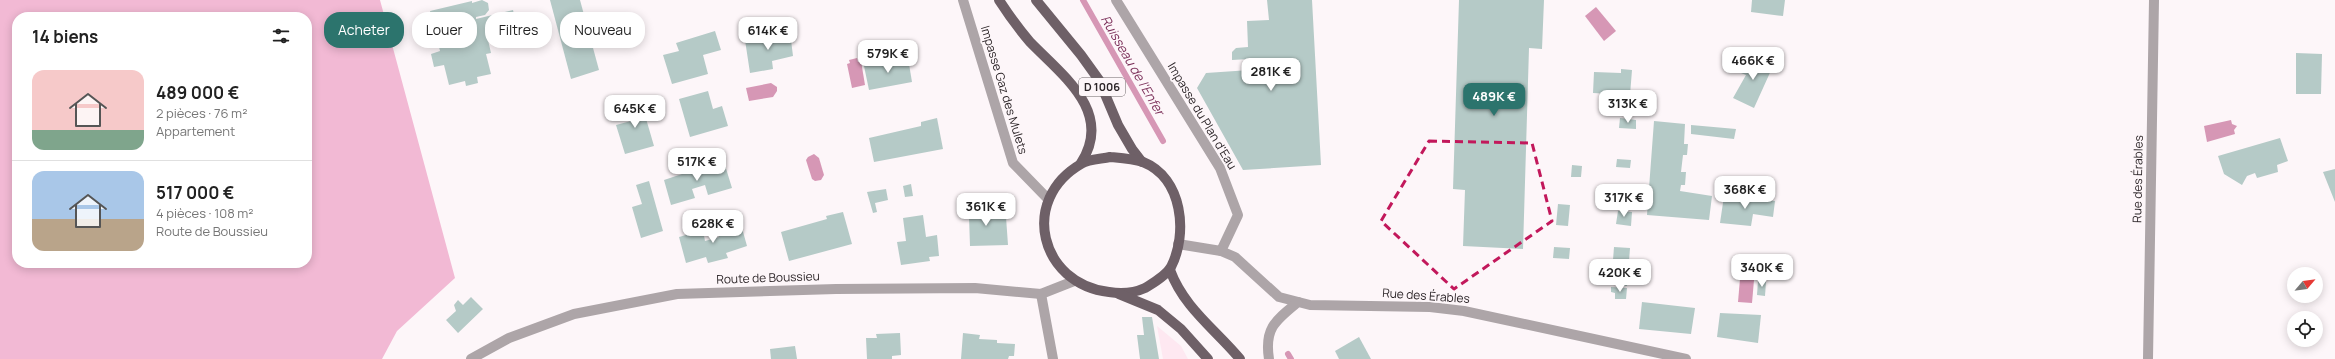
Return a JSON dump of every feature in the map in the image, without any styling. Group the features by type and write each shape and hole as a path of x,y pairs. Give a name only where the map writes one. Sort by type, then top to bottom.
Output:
{"main road":[{"name":"D 1006","path":"999,0 1029,41 1081,95 1090,116 1091,133 1090,150 1081,163"},
{"name":"D 1006","path":"1036,0 1081,55 1099,80 1118,125 1132,149 1142,162"},
{"path":"1110,157 1142,162 1163,177 1173,192 1180,213 1181,229 1175,258 1170,270 1154,282 1138,291 1115,293 1094,290 1074,281 1054,261 1044,234 1048,199 1055,186 1081,163 1110,157"},
{"path":"1170,270 1181,295 1195,314 1240,359"},
{"path":"1115,293 1158,310 1181,329 1208,359"}],"street":[{"name":"Impasse Gaz des Mulets","path":"963,0 1012,163 1048,199"},
{"name":"Impasse du Plan d'Eau","path":"1116,0 1220,168 1238,215 1221,251"},
{"name":"Rue des Érables","path":"2148,359 2154,0"},
{"name":"Rue des Érables","path":"1178,244 1221,251 1235,257 1279,297 1310,305 1430,307 1464,311 1686,359"},
{"name":"Route de Boussieu","path":"471,359 509,338 574,314 677,294 836,289 975,288 1041,294 1074,281"},
{"path":"1041,294 1053,359"},
{"path":"1269,359 1266,342 1276,320 1298,302"}],"highlighted area":[{"path":"1429,141 1532,143 1552,221 1454,289 1381,221"}],"shaded area":[{"path":"0,0 380,0 383,12 324,12 324,48 393,48 455,278 397,331 382,359 0,359"},
{"path":"1596,7 1616,31 1604,41 1585,16"},
{"path":"857,58 858,62 861,61 865,85 852,88 847,64 850,63 849,60"},
{"path":"771,83 777,87 777,91 773,97 749,101 746,88"},
{"path":"2231,120 2232,124 2237,126 2234,130 2235,134 2207,142 2204,126"},
{"path":"814,154 819,158 824,175 821,180 815,181 812,179 806,160"},
{"path":"1740,279 1754,280 1752,303 1738,302"},
{"path":"1157,326 1181,346 1188,359 1163,359"}],"building":[{"path":"482,0 488,3 489,10 485,12 485,15 477,17 477,12 430,11 472,1 472,3"},
{"path":"550,0 580,0 583,12 560,12 560,38"},
{"path":"1267,0 1312,0 1321,165 1243,170 1197,88 1206,73 1250,70 1249,59 1232,60 1232,52 1236,48 1248,47 1247,21 1269,20"},
{"path":"1459,0 1544,0 1542,49 1529,48 1523,249 1463,246 1465,190 1453,189"},
{"path":"1752,0 1785,0 1783,16 1751,12"},
{"path":"485,17 485,48 490,48 491,53 486,54 491,74 477,77 478,83 466,86 465,81 449,85 444,65 434,67 431,54 440,51 439,48 477,48 477,19"},
{"path":"715,31 721,50 703,55 708,74 672,84 663,55 679,51 676,43"},
{"path":"790,32 793,56 772,61 773,69 750,73 745,40"},
{"path":"563,48 593,48 599,70 571,79"},
{"path":"2296,53 2322,54 2321,94 2296,94"},
{"path":"1749,55 1773,66 1754,108 1733,98 1746,75 1741,73"},
{"path":"908,58 912,82 869,90 864,66"},
{"path":"1621,69 1632,70 1630,95 1593,93 1594,72 1621,73"},
{"path":"708,91 713,109 722,106 728,126 690,137 679,99"},
{"path":"640,98 654,146 625,154 616,125 631,121 625,102"},
{"path":"937,118 943,149 874,162 869,138 921,126 921,122"},
{"path":"1620,118 1636,120 1636,129 1619,128"},
{"path":"1654,121 1685,124 1684,144 1688,144 1687,155 1683,155 1681,172 1686,172 1685,185 1681,185 1680,191 1712,196 1709,220 1647,215"},
{"path":"1691,125 1736,129 1734,139 1691,134"},
{"path":"2280,138 2288,161 2277,165 2278,172 2257,178 2255,173 2247,176 2242,185 2224,174 2218,156"},
{"path":"1617,159 1631,160 1630,168 1616,167"},
{"path":"702,162 704,168 724,162 732,188 708,195 705,185 692,189 695,198 671,205 664,180 685,173 683,168"},
{"path":"1572,165 1582,166 1581,177 1571,177"},
{"path":"2335,169 2335,202 2323,172"},
{"path":"649,181 663,231 641,238 632,207 642,204 636,185"},
{"path":"911,184 913,196 905,197 903,186"},
{"path":"886,189 888,200 875,203 877,212 873,213 867,192"},
{"path":"1611,192 1619,192 1619,196 1633,197 1633,210 1611,208"},
{"path":"1724,196 1775,201 1773,217 1753,214 1751,226 1720,223"},
{"path":"972,199 987,199 987,217 1006,217 1008,245 970,246 969,217 973,217"},
{"path":"1558,204 1570,205 1568,226 1556,225"},
{"path":"1618,211 1632,212 1631,226 1616,224"},
{"path":"843,212 852,244 789,261 781,232 827,219 826,216"},
{"path":"923,215 926,237 937,235 939,256 929,257 930,261 901,265 897,242 906,241 903,218"},
{"path":"740,221 747,246 726,253 728,258 708,263 706,257 686,263 679,237 703,230 705,241 719,237 717,227"},
{"path":"1554,247 1570,248 1569,259 1553,258"},
{"path":"1614,247 1630,248 1629,261 1613,260"},
{"path":"1608,274 1628,274 1627,286 1607,284"},
{"path":"1758,281 1766,282 1765,296 1757,295"},
{"path":"1611,287 1627,288 1626,299 1615,299 1615,293 1611,292"},
{"path":"471,297 483,309 458,333 446,320 456,311 454,305 458,300 463,305"},
{"path":"1642,302 1695,308 1691,334 1639,329"},
{"path":"1720,313 1761,315 1758,343 1717,337"},
{"path":"1142,317 1152,317 1159,359 1140,359 1137,335 1144,335"},
{"path":"900,333 901,355 892,356 892,359 867,359 866,338 877,338 876,334"},
{"path":"963,333 980,335 979,339 997,340 997,343 1015,344 1014,356 1009,356 1008,359 961,359"},
{"path":"1359,337 1371,359 1339,359 1335,351"},
{"path":"795,346 797,359 771,359 770,349"}],"waterway":[{"name":"Ruisseau de l'Enfer","path":"1083,0 1163,141"},
{"name":"Ruisseau de l'Enfer","path":"1288,354 1291,359"}]}
